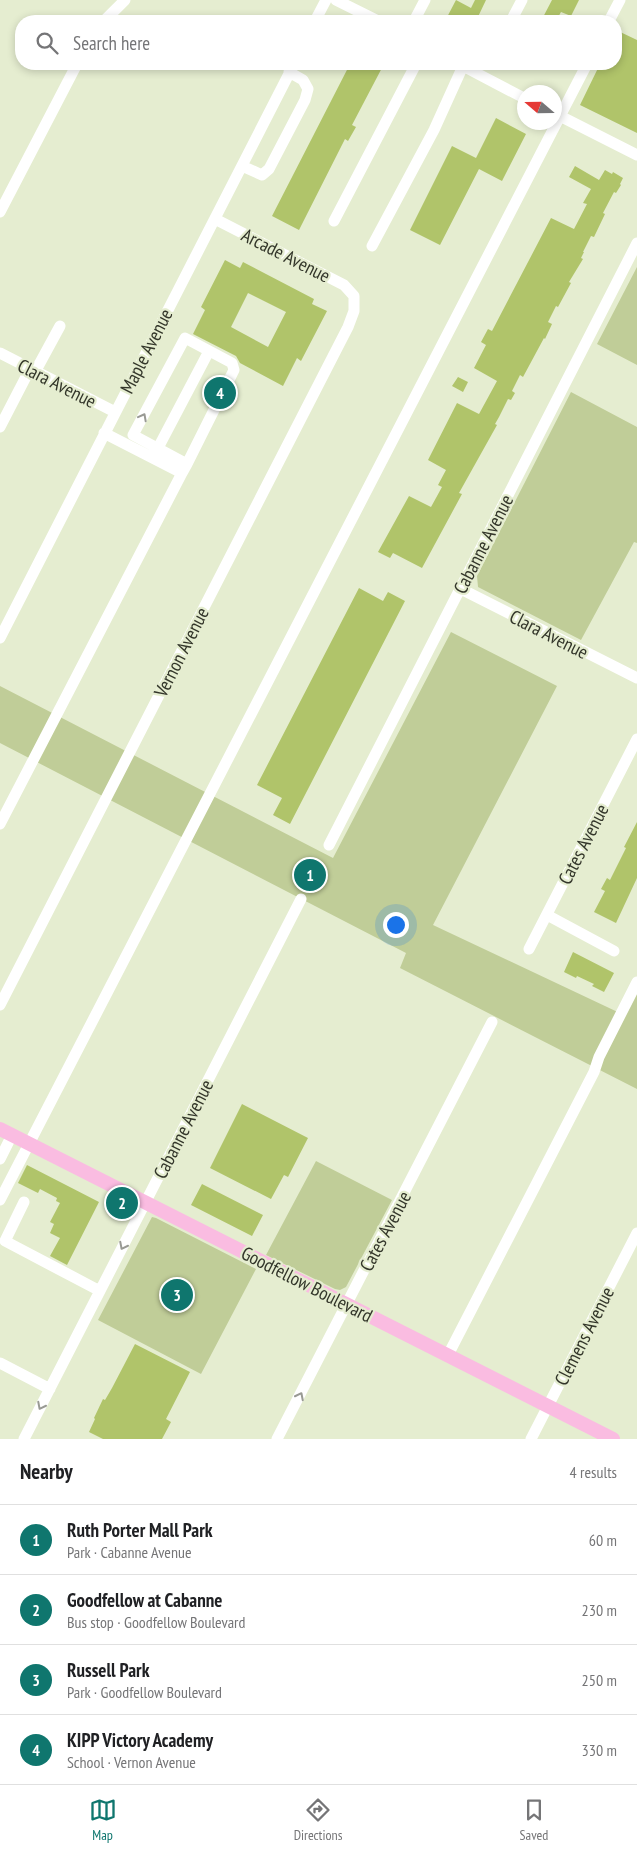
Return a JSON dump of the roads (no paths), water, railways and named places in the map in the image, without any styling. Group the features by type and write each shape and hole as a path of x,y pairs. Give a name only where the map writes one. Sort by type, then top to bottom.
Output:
{"main road":[{"name":"Goodfellow Boulevard","path":"6,1132 613,1439"}],"street":[{"path":"110,15 125,0"},
{"path":"318,15 326,0"},
{"path":"336,0 366,15"},
{"path":"417,15 425,0"},
{"path":"514,15 522,0"},
{"path":"612,15 620,0"},
{"path":"0,212 74,70"},
{"name":"Maple Avenue","path":"0,638 290,70"},
{"path":"242,166 262,176 269,170 305,100 308,89 304,80 293,70"},
{"path":"334,221 413,70"},
{"path":"372,246 434,130 459,70"},
{"path":"471,70 517,94"},
{"path":"562,106 583,70"},
{"path":"562,117 637,155"},
{"path":"0,1200 549,130"},
{"name":"Arcade Avenue","path":"215,219 344,285 354,296"},
{"name":"Cabanne Avenue","path":"329,845 637,243"},
{"name":"Vernon Avenue","path":"0,1005 348,327 354,310 354,296"},
{"path":"0,427 60,326"},
{"path":"0,824 184,468 234,370 232,363 186,338 134,435 158,448 184,468"},
{"path":"158,448 209,351"},
{"name":"Clara Avenue","path":"0,354 115,412"},
{"path":"104,433 184,468"},
{"name":"Clara Avenue","path":"461,589 637,678"},
{"name":"Cates Avenue","path":"529,949 632,760 637,738"},
{"name":"Cabanne Avenue","path":"24,1439 301,899"},
{"path":"546,916 614,951"},
{"path":"448,1355 594,1072 599,1057 637,982"},
{"name":"Cates Avenue","path":"278,1439 492,1022"},
{"path":"0,1159 6,1132"},
{"path":"24,1202 5,1241 100,1291"},
{"name":"Clemens Avenue","path":"531,1439 637,1234"},
{"path":"0,1363 50,1389"}],"place":[{"name":"KIPP Victory Academy","path":"220,393"},
{"name":"Ruth Porter Mall Park","path":"310,875"},
{"name":"Goodfellow at Cabanne","path":"122,1203"},
{"name":"Russell Park","path":"177,1295"}]}
